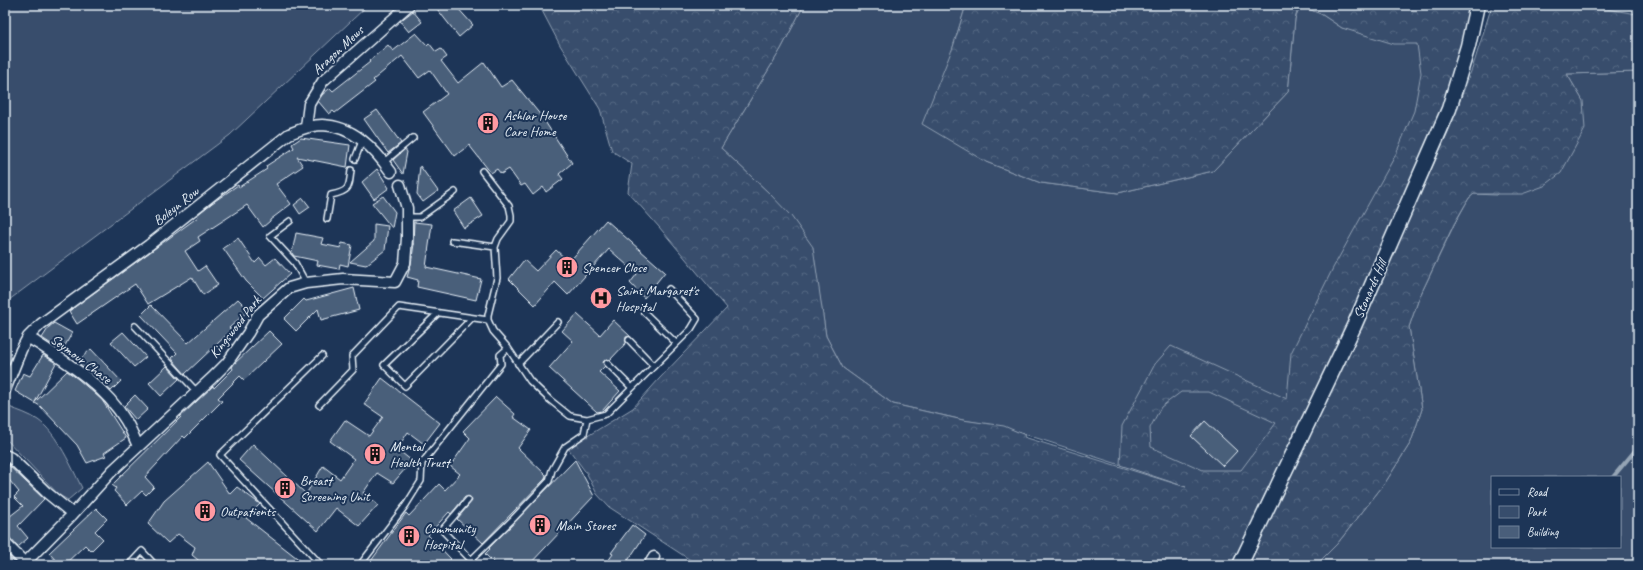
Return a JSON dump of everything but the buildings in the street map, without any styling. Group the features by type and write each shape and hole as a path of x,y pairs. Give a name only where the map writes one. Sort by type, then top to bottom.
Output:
{"street":[{"name":"Aragon Mews","path":"306,128 309,104 323,81 409,5"},
{"name":"Stonards Hill","path":"1240,565 1354,326 1449,109 1468,46 1478,5"},
{"name":"Boleyn Row","path":"5,390 21,350 28,337 41,324 149,245 289,134 321,125 344,128 362,141 384,162 391,172"},
{"name":"Kingswood Park","path":"5,543 25,563 73,514 112,471 198,393 226,363 248,333 258,315 289,288 306,283 343,279 396,282 405,263 408,208 400,185"},
{"name":"Seymour Chase","path":"28,337 64,361 102,391 126,420 138,446"},
{"path":"5,455 11,458 31,478 73,514"}],"lane":[{"path":"384,162 413,138"},
{"path":"355,159 362,141"},
{"path":"327,219 331,195 344,192 350,185 351,170"},
{"path":"482,171 493,190 510,210 512,225 498,239 495,247 497,278 488,320 493,331 508,348 530,381 570,416 587,419 606,414 691,329 697,319 669,289"},
{"path":"407,217 420,217 455,192"},
{"path":"290,222 270,236 294,263 306,283"},
{"path":"452,241 495,247"},
{"path":"319,405 353,370 352,356 399,307 488,320"},
{"path":"644,312 676,343"},
{"path":"438,313 384,365 406,386 472,318"},
{"path":"518,364 558,322"},
{"path":"135,326 198,393"},
{"path":"629,340 654,366"},
{"path":"360,565 406,505 422,481 422,463 501,364 500,355 508,348"},
{"path":"321,565 220,455 322,356"},
{"path":"607,363 632,388"},
{"path":"468,500 442,530 471,560 514,519 549,481 552,470 565,447 584,434 587,419"},
{"path":"129,565 142,551 155,565"}],"green space":[{"path":"5,5 368,5 230,135 5,303"},
{"path":"539,5 804,5 781,49 721,148 791,216 813,247 826,336 843,368 893,404 963,420 1004,426 1025,435 1024,437 1186,487 1120,465 1122,426 1155,364 1171,346 1287,399 1291,353 1333,268 1395,156 1414,111 1421,73 1417,44 1394,44 1342,28 1321,14 1301,6 1475,5 1466,49 1429,142 1357,305 1258,509 1262,510 1239,565 698,565 609,507 597,494 587,474 568,448 633,408 727,308 628,192 632,164 612,151 600,109 560,45","holes":["1181,392 1209,392 1276,423 1241,470 1203,470 1151,447 1150,428 1161,407"]},
{"path":"804,5 966,5 953,47 986,162 1041,183 1118,193 1213,171 1288,92 1295,19 1301,6 1321,14 1342,28 1417,44 1466,49 1258,509 999,426 963,420 893,404 843,368 826,336 812,247 770,194 721,148 781,49"},
{"path":"966,5 1299,5 1295,19 1288,92 1213,171 1118,193 1041,183 986,162 922,124 953,47"},
{"path":"1492,5 1580,5 1638,14 1638,72 1567,74 1583,101 1585,129 1561,173 1544,186 1522,194 1474,194 1469,198 1454,224 1419,298 1409,327 1422,409 1411,442 1385,483 1337,544 1316,565 1247,565 1329,396 1448,132 1473,66"},
{"path":"1638,72 1638,565 1316,565 1337,544 1385,483 1411,442 1422,409 1409,327 1419,298 1454,225 1469,198 1474,194 1496,195 1583,101 1567,74"},
{"path":"9,407 28,414 38,420 58,442 82,488 68,500 59,495 5,438 5,417"}],"waterway":[{"path":"1614,476 1638,447"}],"railway":[{"path":"1616,5 1638,8"}],"place":[{"name":"Ashlar House Care Home","path":"488,123"},
{"name":"Spencer Close","path":"567,267"},
{"name":"Saint Margaret's Hospital","path":"601,298"},
{"name":"Mental Health Trust","path":"375,454"},
{"name":"Breast Screening Unit","path":"285,488"},
{"name":"Outpatients","path":"205,511"},
{"name":"Main Stores","path":"540,525"},
{"name":"Community Hospital","path":"409,536"}]}
